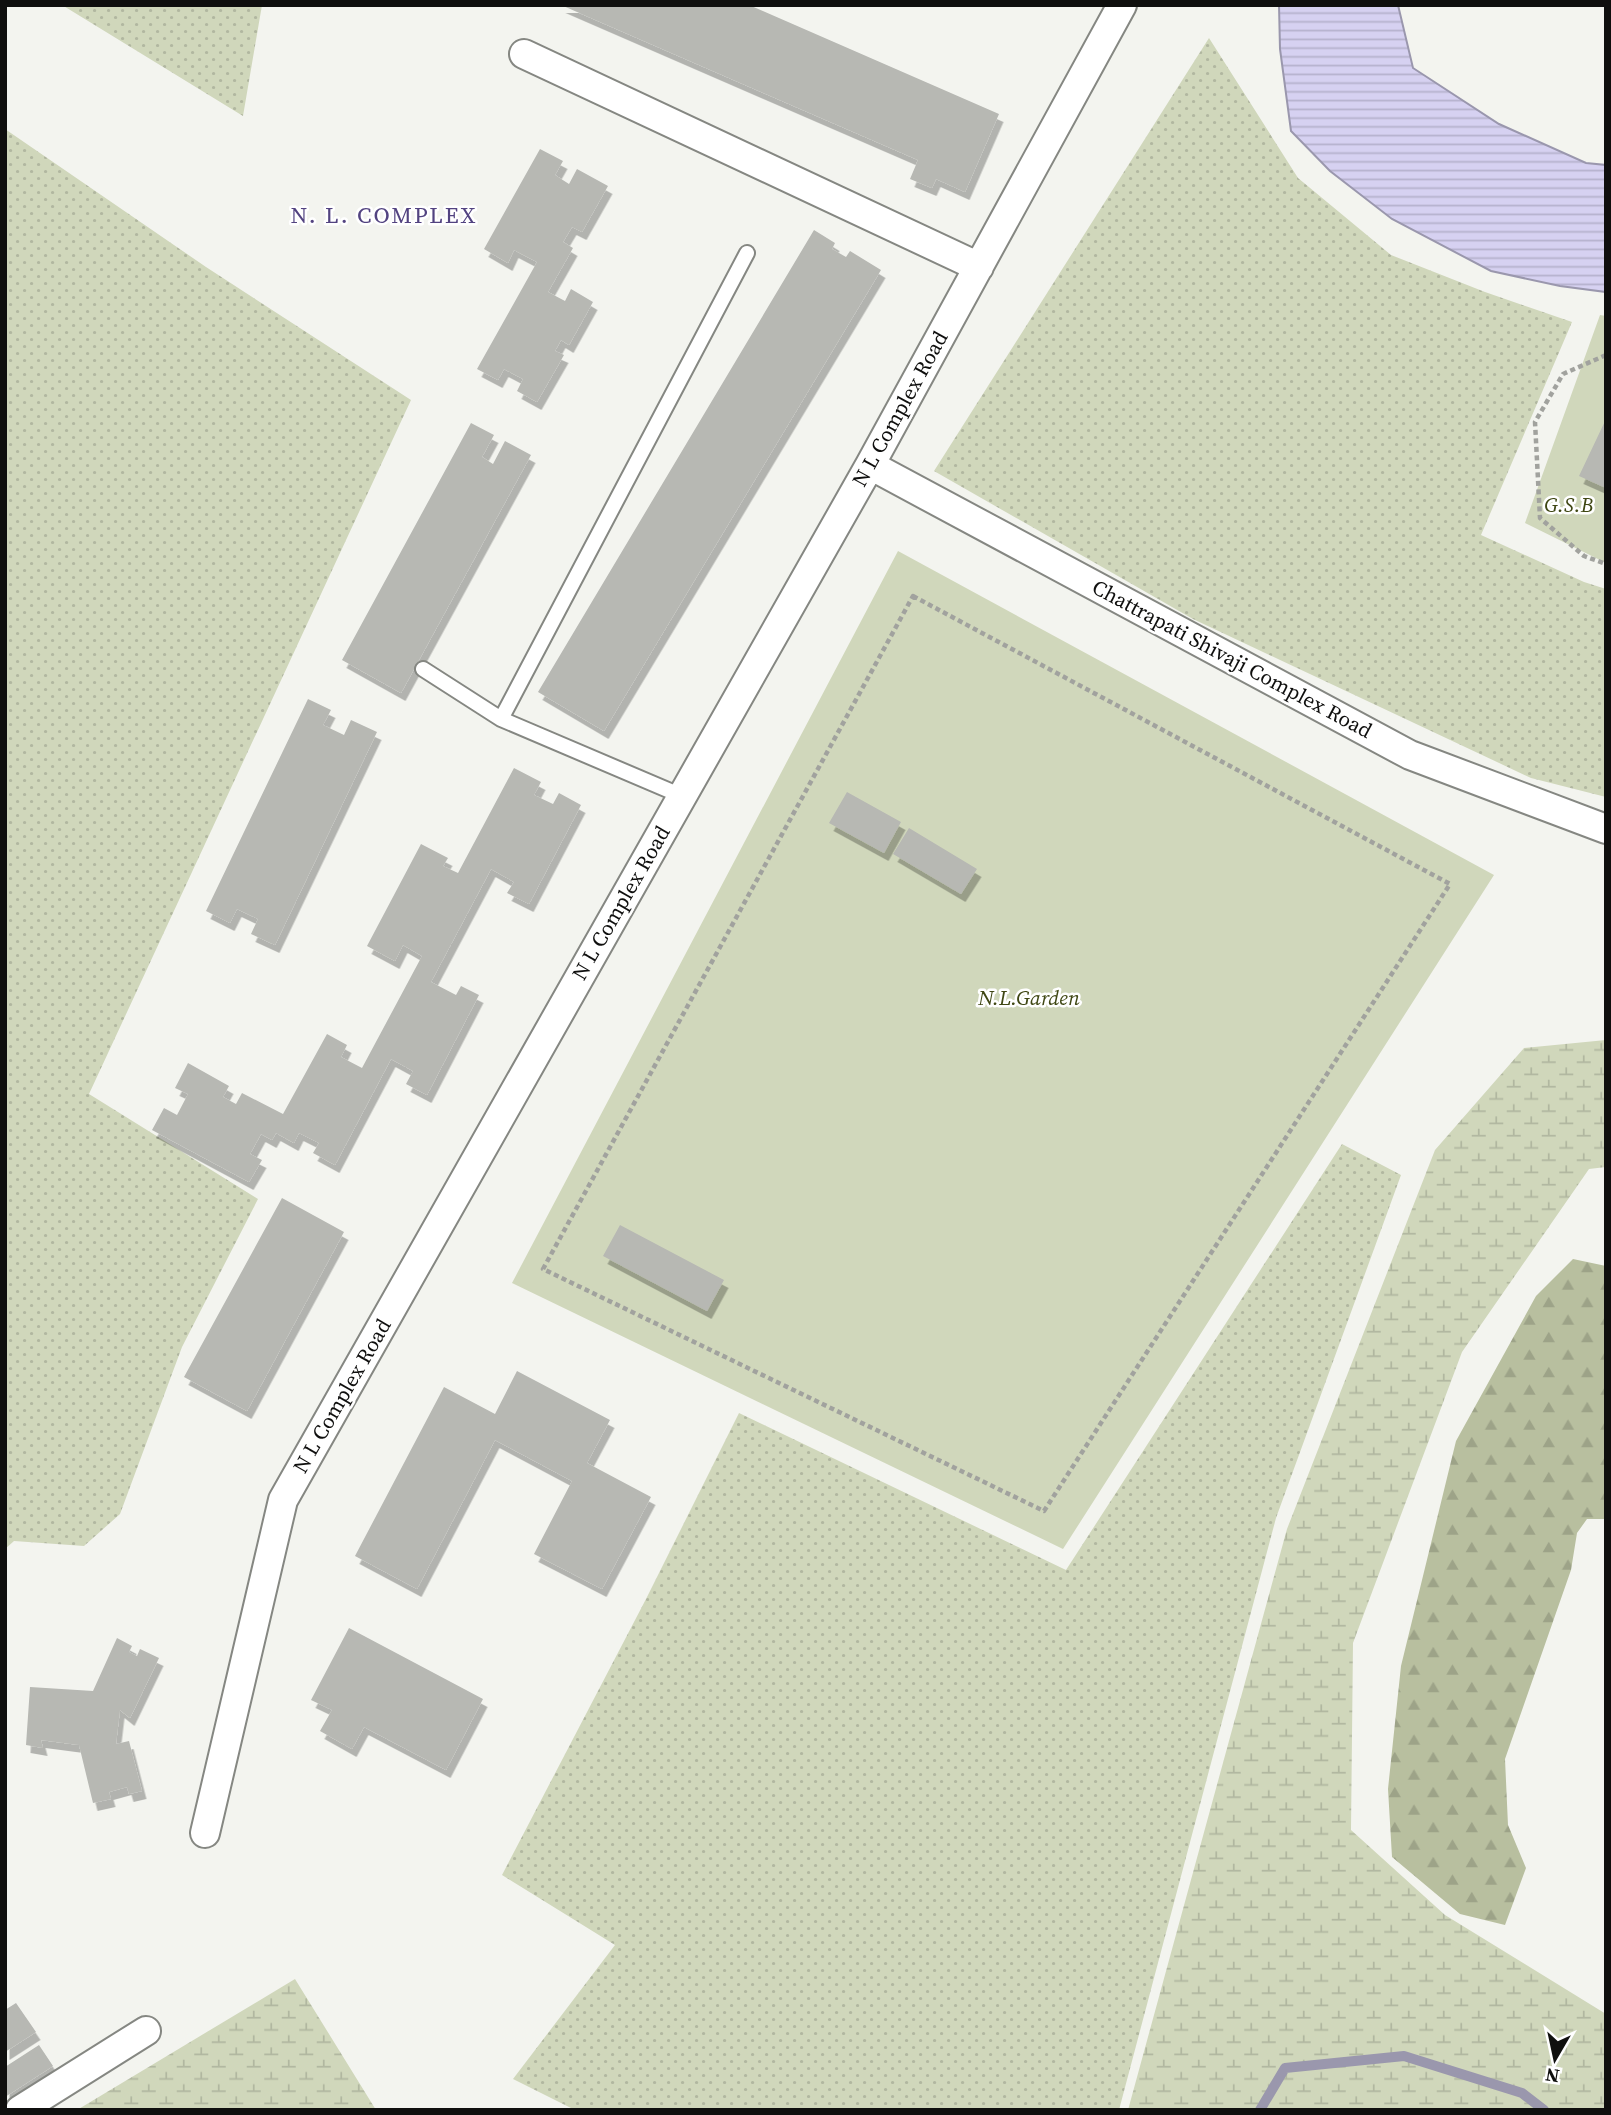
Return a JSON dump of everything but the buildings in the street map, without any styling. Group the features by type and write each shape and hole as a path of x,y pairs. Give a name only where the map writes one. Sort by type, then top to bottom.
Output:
{"street":[{"name":"N L Complex Road","path":"205,1833 283,1500 870,465 1122,5"},
{"path":"524,54 979,267"},
{"name":"Chattrapati Shivaji Complex Road","path":"870,465 1410,755 1606,829"},
{"path":"20,2110 146,2031"}],"lane":[{"path":"501,719 747,253"},
{"path":"423,669 501,719 682,796"}],"path":[{"path":"1606,355 1563,374 1535,422 1540,517 1584,556 1606,564"},
{"path":"913,596 1450,884 1044,1511 543,1269 913,596"}],"green space":[{"path":"62,5 262,5 243,116"},
{"path":"1209,38 1298,178 1391,255 1572,322 1481,535 1584,582 1606,589 1606,797 1531,778 1193,619 934,471"},
{"path":"5,129 206,267 411,400 89,1094 258,1199 182,1347 120,1514 84,1546 14,1541 5,1549"},
{"name":"G.S.B","path":"1600,315 1606,316 1606,563 1525,523"},
{"name":"N.L.Garden","path":"898,551 1494,875 1063,1549 512,1283"},
{"path":"1606,1040 1606,1167 1589,1169 1462,1352 1353,1643 1351,1830 1445,1915 1606,2014 1606,2110 1128,2110 1287,1529 1435,1150 1524,1048"},
{"path":"1342,1144 1401,1175 1276,1518 1119,2110 575,2110 513,2079 615,1945 502,1875 646,1599 739,1413 1066,1570"},
{"path":"1573,1259 1606,1266 1606,1519 1587,1519 1577,1533 1571,1570 1505,1759 1508,1825 1526,1868 1505,1925 1460,1914 1392,1857 1388,1789 1401,1666 1456,1441 1536,1296"},
{"path":"295,1979 376,2110 77,2110"}],"shaded area":[{"path":"1279,5 1398,5 1413,68 1499,124 1586,163 1606,165 1606,292 1560,286 1491,271 1392,219 1330,171 1291,131 1280,49"}],"waterway":[{"path":"1260,2110 1285,2068 1404,2056 1522,2093 1544,2110"}],"district":[{"name":"N. L. COMPLEX","path":"384,215"}]}
